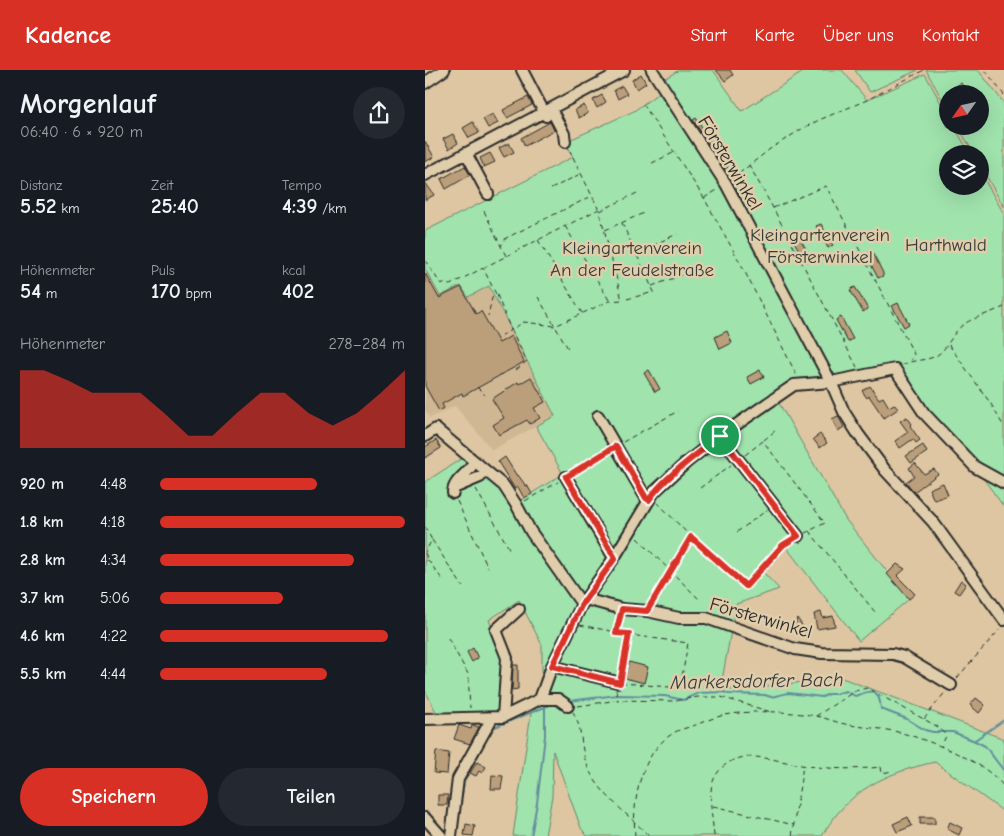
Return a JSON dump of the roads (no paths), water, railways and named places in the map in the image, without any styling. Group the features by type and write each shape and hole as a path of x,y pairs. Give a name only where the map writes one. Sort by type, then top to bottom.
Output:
{"street":[{"path":"425,83 444,70"},
{"path":"522,70 547,112 564,134 565,142"},
{"path":"425,175 623,70"},
{"name":"Försterwinkel","path":"652,70 726,184 831,382 844,412 858,434 885,470 933,522 1004,620"},
{"path":"466,153 488,194"},
{"path":"540,699 552,666 584,602 615,558 650,498 687,462 720,436 794,385 831,382 895,369 924,413 975,467 1004,483"},
{"path":"598,416 646,498 650,498"},
{"path":"425,436 436,429 504,486 531,532 584,602"},
{"path":"720,436 798,536"},
{"path":"474,461 471,468 455,484 453,491 476,479"},
{"path":"566,477 615,558"},
{"name":"Försterwinkel","path":"584,602 622,609 647,611 679,618 706,618 795,649 822,653 893,654 904,656 951,685"},
{"path":"503,717 507,658 496,630 519,609"},
{"path":"552,666 616,686"},
{"path":"425,720 503,717 540,699 558,699 569,707"},
{"path":"451,836 458,779 492,718"},
{"path":"425,818 441,836"}],"waterway":[{"name":"Markersdorfer Bach","path":"569,701 617,695 665,696 683,700 699,693 723,692 771,697 788,693 822,697 846,691 855,696 866,692 874,692 879,697 881,709 907,719 925,730 953,732 985,746 1004,771"},
{"name":"Markersdorfer Bach","path":"490,729 555,703"},
{"path":"531,836 545,736 545,708"},
{"path":"975,740 1004,720"},
{"name":"Markersdorfer Bach","path":"460,807 464,781 484,742"}],"park label":[{"name":"Harthwald","path":"946,245"},
{"name":"Kleingartenverein Försterwinkel","path":"820,246"},
{"name":"Kleingartenverein An der Feudelstraße","path":"632,259"}]}
